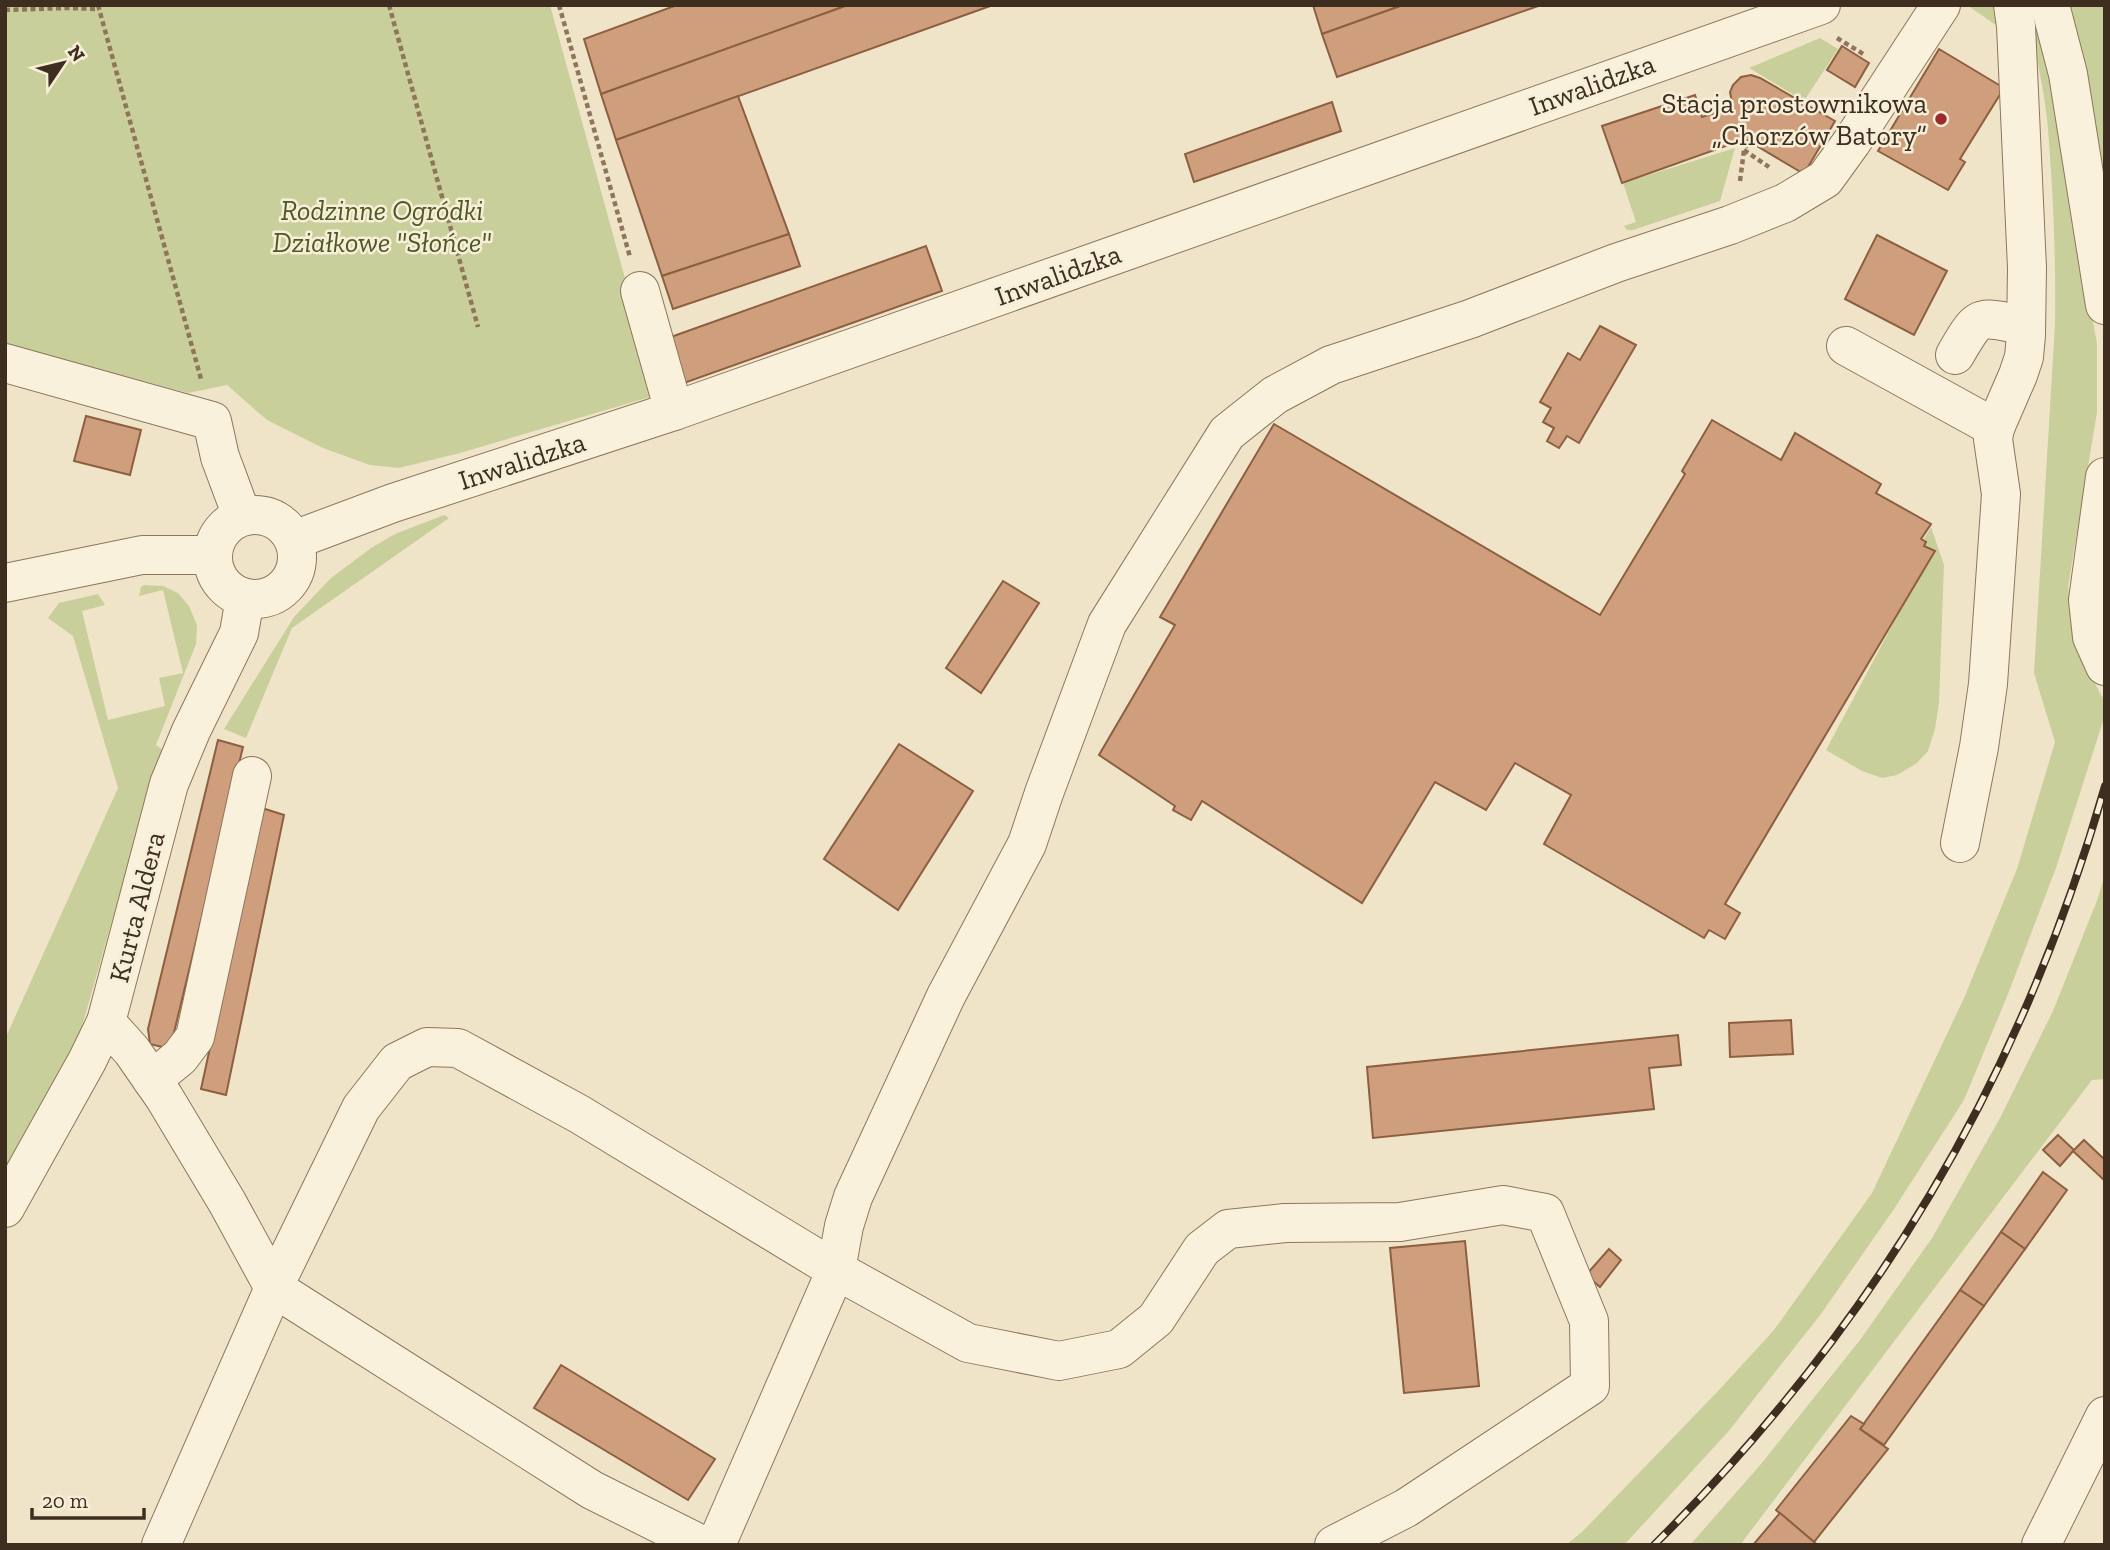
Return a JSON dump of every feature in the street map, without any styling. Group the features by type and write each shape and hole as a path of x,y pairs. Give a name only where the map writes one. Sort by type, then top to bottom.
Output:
{"street":[{"path":"716,1545 836,1270 844,1226 853,1197 946,996 1027,844 1108,625 1227,433 1275,395 1331,365 1470,319 1616,262 1730,225 1785,203 1825,179 1851,144 1941,5"},
{"path":"1960,843 1988,684 2001,494 1993,439 2024,357 2026,326 2027,268 2013,5"},
{"path":"2050,5 2068,74 2105,305"},
{"name":"Inwalidzka","path":"294,540 393,503 674,411 1724,21 1827,21"},
{"path":"640,291 674,411"},
{"path":"1955,355 1977,321 1985,319 2026,326"},
{"path":"1846,346 1995,428"},
{"path":"5,363 212,421 220,457 242,516"},
{"path":"2105,477 2088,600 2092,637 2105,666"},
{"path":"262,514 275,519 286,528 294,540 297,556 295,571 287,585 274,594 260,599 245,598 231,592 221,583 214,570 212,555 215,541 222,529 242,516 262,514"},
{"path":"5,583 142,555 212,555"},
{"name":"Kurta Aldera","path":"5,1208 106,1022 169,784 191,731 239,633 245,598"},
{"path":"152,1080 180,1058 198,1029 252,776"},
{"path":"106,1022 132,1051 152,1080 227,1202 274,1288 592,1490 702,1545"},
{"path":"161,1545 274,1288 361,1108 397,1062 427,1047 458,1048 836,1270 968,1343 1059,1361 1119,1349 1156,1319 1202,1249 1228,1230 1285,1223 1400,1223 1503,1205 1545,1213 1589,1321 1590,1386 1406,1508 1334,1545"},
{"path":"2041,1545 2105,1416"}],"path":[{"path":"389,5 478,327"},
{"path":"559,5 640,291"},
{"path":"5,10 99,7 212,421"},
{"path":"1827,21 1865,55"},
{"path":"1739,186 1744,150 1749,141"},
{"path":"1744,150 1776,172"}],"green space":[{"name":"Rodzinne Ogródki Działkowe \"Słońce\"","path":"5,5 550,5 657,395 460,453 399,468 370,465 323,448 267,420 227,385 188,393 5,344"},
{"path":"1967,5 1999,5 2000,28"},
{"path":"2036,5 2097,344 2097,412 2068,587 2073,631 2081,658 2105,702 2105,715 2056,868 1964,1100 1894,1209 1821,1314 1728,1432 1624,1545 1566,1545 1583,1531 1774,1330 1872,1193 1964,998 2017,869 2055,742 2034,673 2055,324 2051,169 2047,118 2036,47"},
{"path":"2061,5 2105,5 2105,203"},
{"path":"1820,38 1838,49 1804,101 1749,68"},
{"path":"1735,148 1720,201 1633,230 1627,230 1624,226 1636,222 1623,183"},
{"path":"444,515 449,518 292,628 246,738 224,729 294,617 331,578 395,534"},
{"path":"1931,527 1944,565 1939,703 1935,729 1928,751 1917,763 1897,775 1882,778 1862,771 1826,750 1927,560 1916,552"},
{"path":"144,585 163,586 178,593 189,606 197,625 196,644 156,745 163,750 79,1037 5,1174 5,1039 118,788 73,636 48,618 59,603 98,594 105,605 82,611 108,720 165,706 159,678 183,673 163,590 139,596"},
{"path":"2105,874 2105,1079 2092,1080 1740,1545 1690,1545 1761,1464 1860,1340 1932,1238 2000,1118 2053,1011"}],"building":[{"path":"677,5 848,5 601,94 584,39"},
{"path":"848,5 993,5 616,140 601,94"},
{"path":"1313,5 1403,5 1322,34"},
{"path":"1403,5 1541,5 1337,77 1322,34"},
{"path":"1842,46 1869,63 1855,87 1827,70"},
{"name":"Stacja prostownikowa „Chorzów Batory”","path":"1939,49 2004,88 1960,159 1965,162 1948,190 1878,151"},
{"path":"1751,75 1835,121 1804,174 1745,139 1622,183 1602,126 1695,95 1702,117 1733,107 1730,92 1733,85 1741,77"},
{"path":"738,96 789,234 662,276 616,140"},
{"path":"1332,102 1341,131 1194,182 1185,154"},
{"path":"789,234 800,266 673,309 662,276"},
{"path":"1877,235 1947,271 1914,335 1845,299"},
{"path":"926,246 942,291 684,383 671,337"},
{"path":"1600,326 1636,345 1579,443 1567,436 1559,448 1547,441 1554,428 1543,422 1551,408 1540,402 1568,353 1580,360"},
{"path":"86,416 141,430 130,475 74,461"},
{"path":"1712,420 1781,460 1795,433 1881,484 1876,493 1931,524 1921,539 1926,542 1924,546 1935,551 1725,904 1740,913 1725,939 1709,930 1704,938 1544,844 1571,795 1515,763 1486,810 1435,782 1362,903 1202,801 1191,820 1173,810 1175,806 1099,755 1175,625 1160,617 1274,424 1600,615 1685,474 1682,471"},
{"path":"1003,581 1039,603 981,693 946,668"},
{"path":"218,740 243,747 170,1049 150,1044 148,1029"},
{"path":"899,744 973,791 898,910 824,859"},
{"path":"262,808 284,815 226,1095 201,1089"},
{"path":"1791,1020 1793,1054 1730,1057 1729,1023"},
{"path":"1678,1035 1681,1065 1649,1068 1654,1109 1373,1138 1367,1067"},
{"path":"2058,1135 2074,1150 2060,1166 2043,1150"},
{"path":"2084,1140 2105,1160 2105,1181 2073,1151"},
{"path":"2043,1172 2067,1190 2025,1249 2001,1232"},
{"path":"2001,1232 2025,1249 1984,1306 1960,1290"},
{"path":"1465,1241 1479,1386 1404,1393 1390,1248"},
{"path":"1609,1249 1621,1260 1600,1287 1586,1275"},
{"path":"1960,1290 1984,1306 1884,1445 1860,1429"},
{"path":"561,1365 715,1459 688,1500 534,1408"},
{"path":"1851,1416 1864,1424 1860,1429 1888,1449 1814,1542 1776,1510"},
{"path":"1780,1513 1814,1542 1818,1545 1753,1545"}],"railway":[{"path":"1654,1545 1733,1462 1805,1376 1871,1288 1930,1195 1983,1099 2029,999 2070,895 2105,786"}],"place":[{"name":"Stacja prostownikowa „Chorzów Batory”","path":"1941,119"}]}
